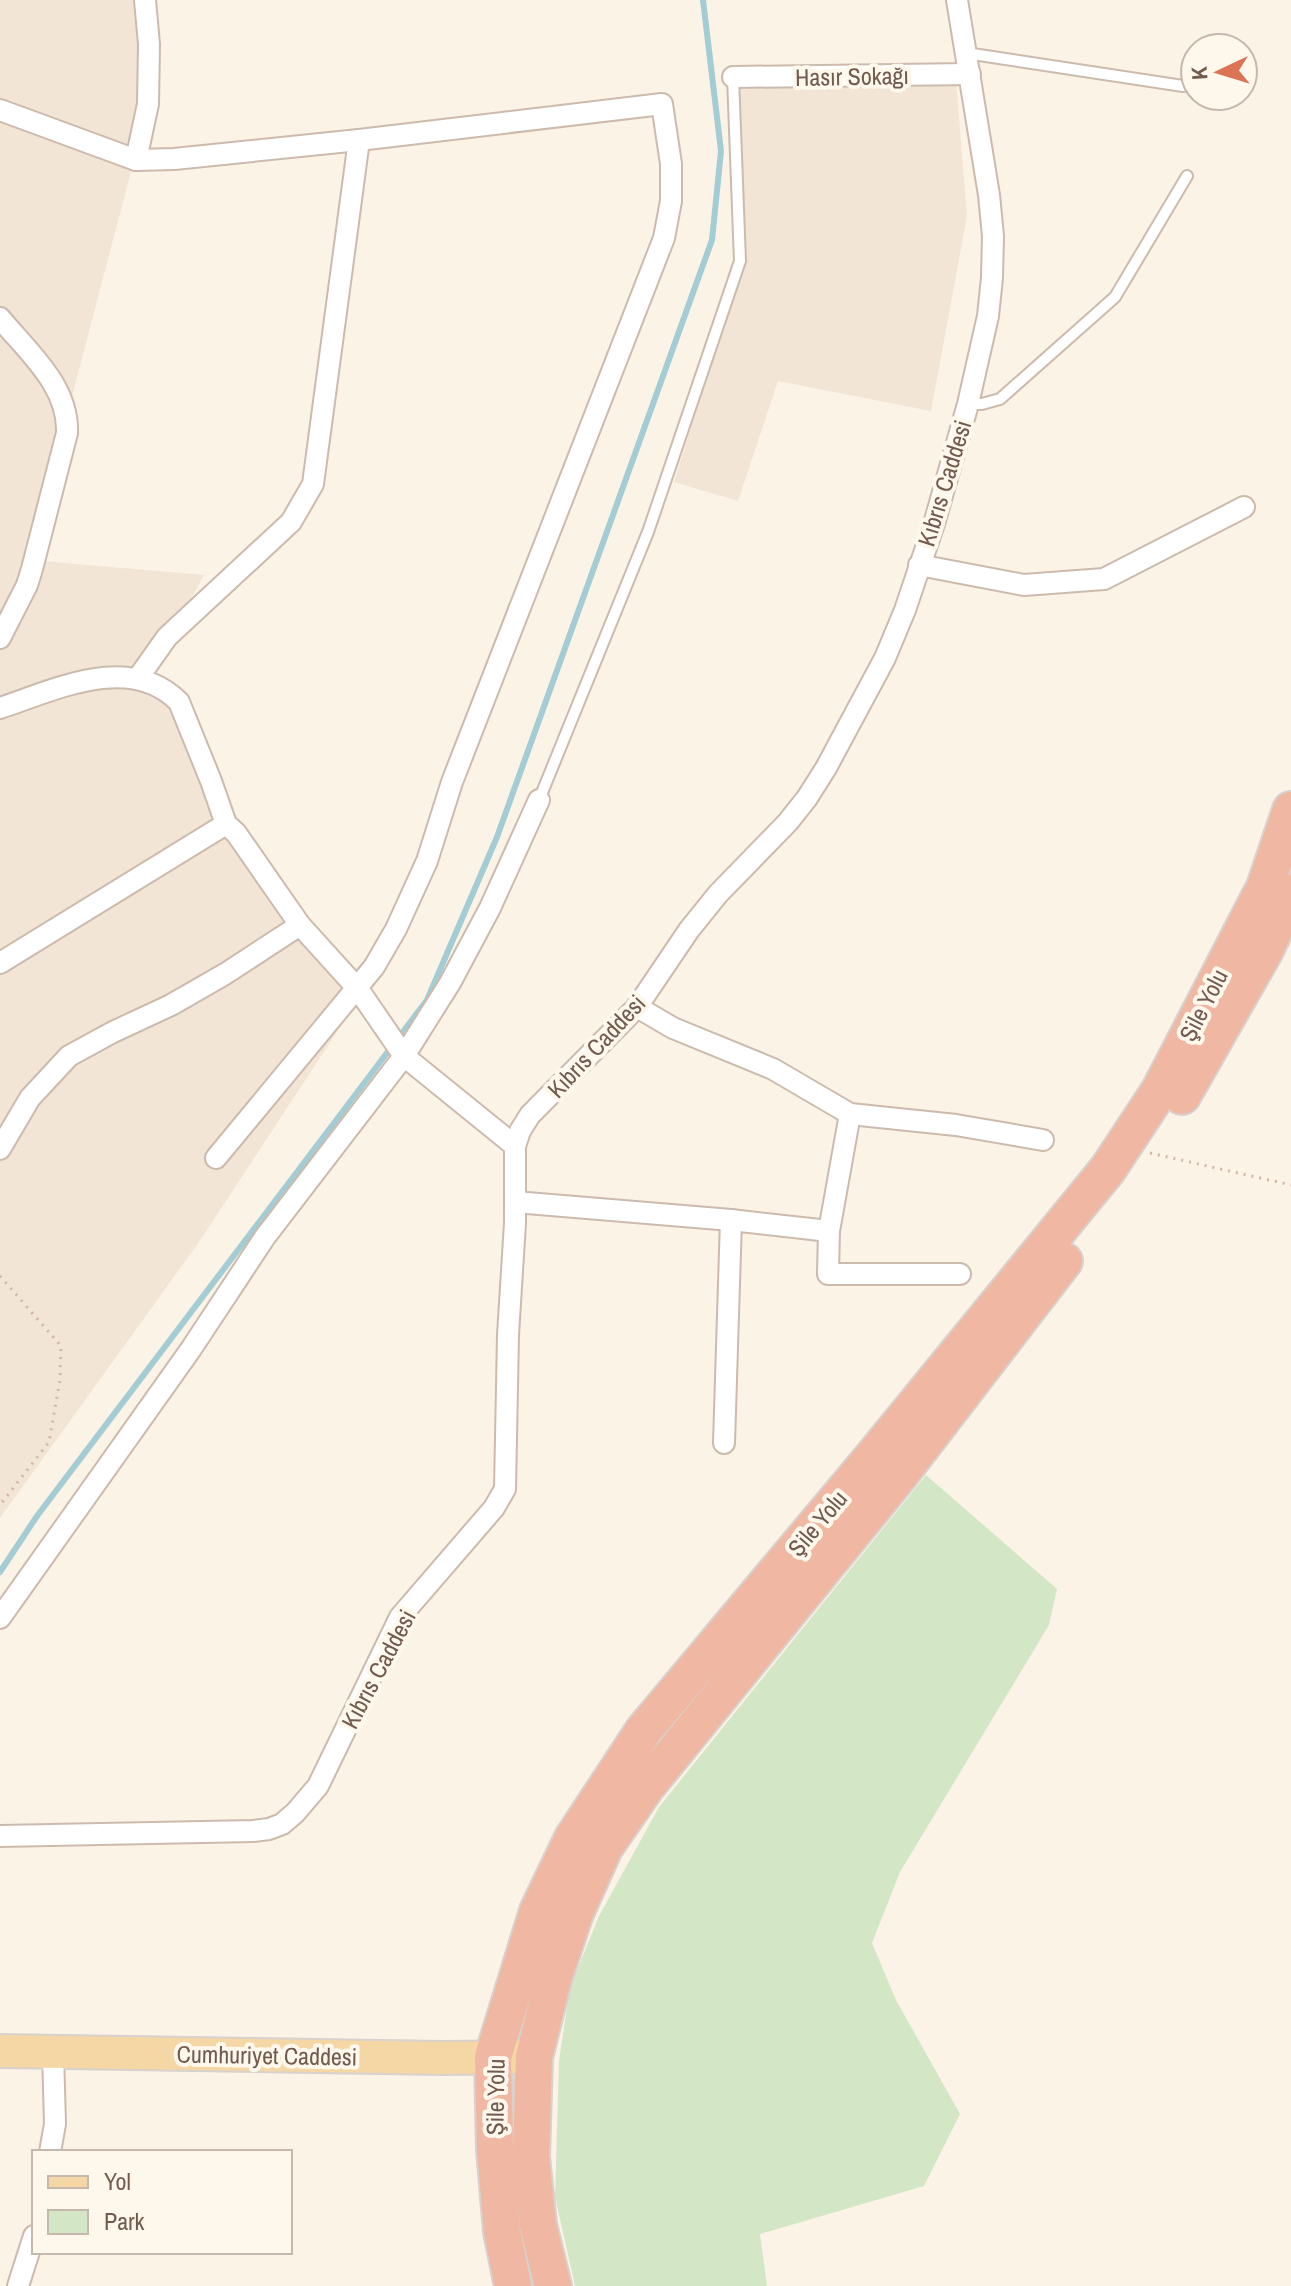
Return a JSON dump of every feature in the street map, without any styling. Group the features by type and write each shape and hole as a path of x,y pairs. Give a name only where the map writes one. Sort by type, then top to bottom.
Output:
{"highway":[{"name":"Şile Yolu","path":"513,2286 502,2231 495,2149 493,2057 538,1911 573,1838 644,1730 1108,1169 1160,1090 1265,887 1291,810"},
{"name":"Şile Yolu","path":"553,2286 538,2225 531,2157 534,2057 554,1976 575,1913 604,1848 646,1787 898,1477 1148,1152 1265,950 1291,893"}],"main road":[{"name":"Cumhuriyet Caddesi","path":"0,2051 534,2057"}],"street":[{"path":"136,160 148,104 149,44 145,0"},
{"name":"Kıbrıs Caddesi","path":"0,1836 269,1829 282,1824 318,1786 400,1617 494,1508 505,1489 515,1146 520,1131 530,1115 637,1007 689,930 718,894 788,822 826,768 885,658 934,524 968,404 988,316 992,278 993,236 989,195 957,0"},
{"name":"Hasır Sokağı","path":"733,77 970,74"},
{"path":"0,110 136,160 359,140 662,104 671,164 671,201 664,238 458,768 427,861 396,929 374,967 216,1158"},
{"path":"138,678 167,637 291,522 313,484 359,140"},
{"path":"0,318 55,385 64,405 67,433 27,585 0,638"},
{"path":"919,565 1024,585 1104,579 1244,507"},
{"path":"0,708 86,681 120,677 138,678 162,688 179,702 226,824 236,833 300,925 358,989 404,1056 515,1146"},
{"path":"0,1618 182,1362 265,1237 404,1056 484,921 539,800"},
{"path":"0,963 226,824"},
{"path":"0,1149 30,1098 69,1056 171,1005 300,925"},
{"path":"637,1007 673,1028 773,1069 850,1114 956,1125 1043,1140"},
{"path":"850,1114 829,1231 828,1274 960,1274"},
{"path":"515,1202 829,1231"},
{"path":"724,1443 731,1220"},
{"path":"50,2150 55,2124 53,2052"},
{"path":"18,2286 32,2242"}],"lane":[{"path":"966,53 1179,85"},
{"path":"539,800 648,532 740,261 733,77"},
{"path":"968,404 1000,399 1115,297 1187,176"}],"path":[{"path":"1148,1152 1291,1185"},
{"path":"0,1276 61,1346 60,1380 49,1442 0,1505"}],"shaded area":[{"path":"0,0 141,0 149,103 29,560 204,575 149,675 354,1006 199,1242 0,1518"},
{"path":"956,80 967,216 931,411 778,381 738,501 674,482 744,261 738,83"}],"green space":[{"path":"926,1475 1057,1589 1049,1625 900,1872 872,1943 896,2000 960,2114 924,2186 760,2234 767,2286 575,2286 555,2197 559,2061 570,1987 599,1916 659,1807"}],"waterway":[{"path":"0,1572 37,1516 427,1000 497,837 712,240 721,151 703,0"}]}
